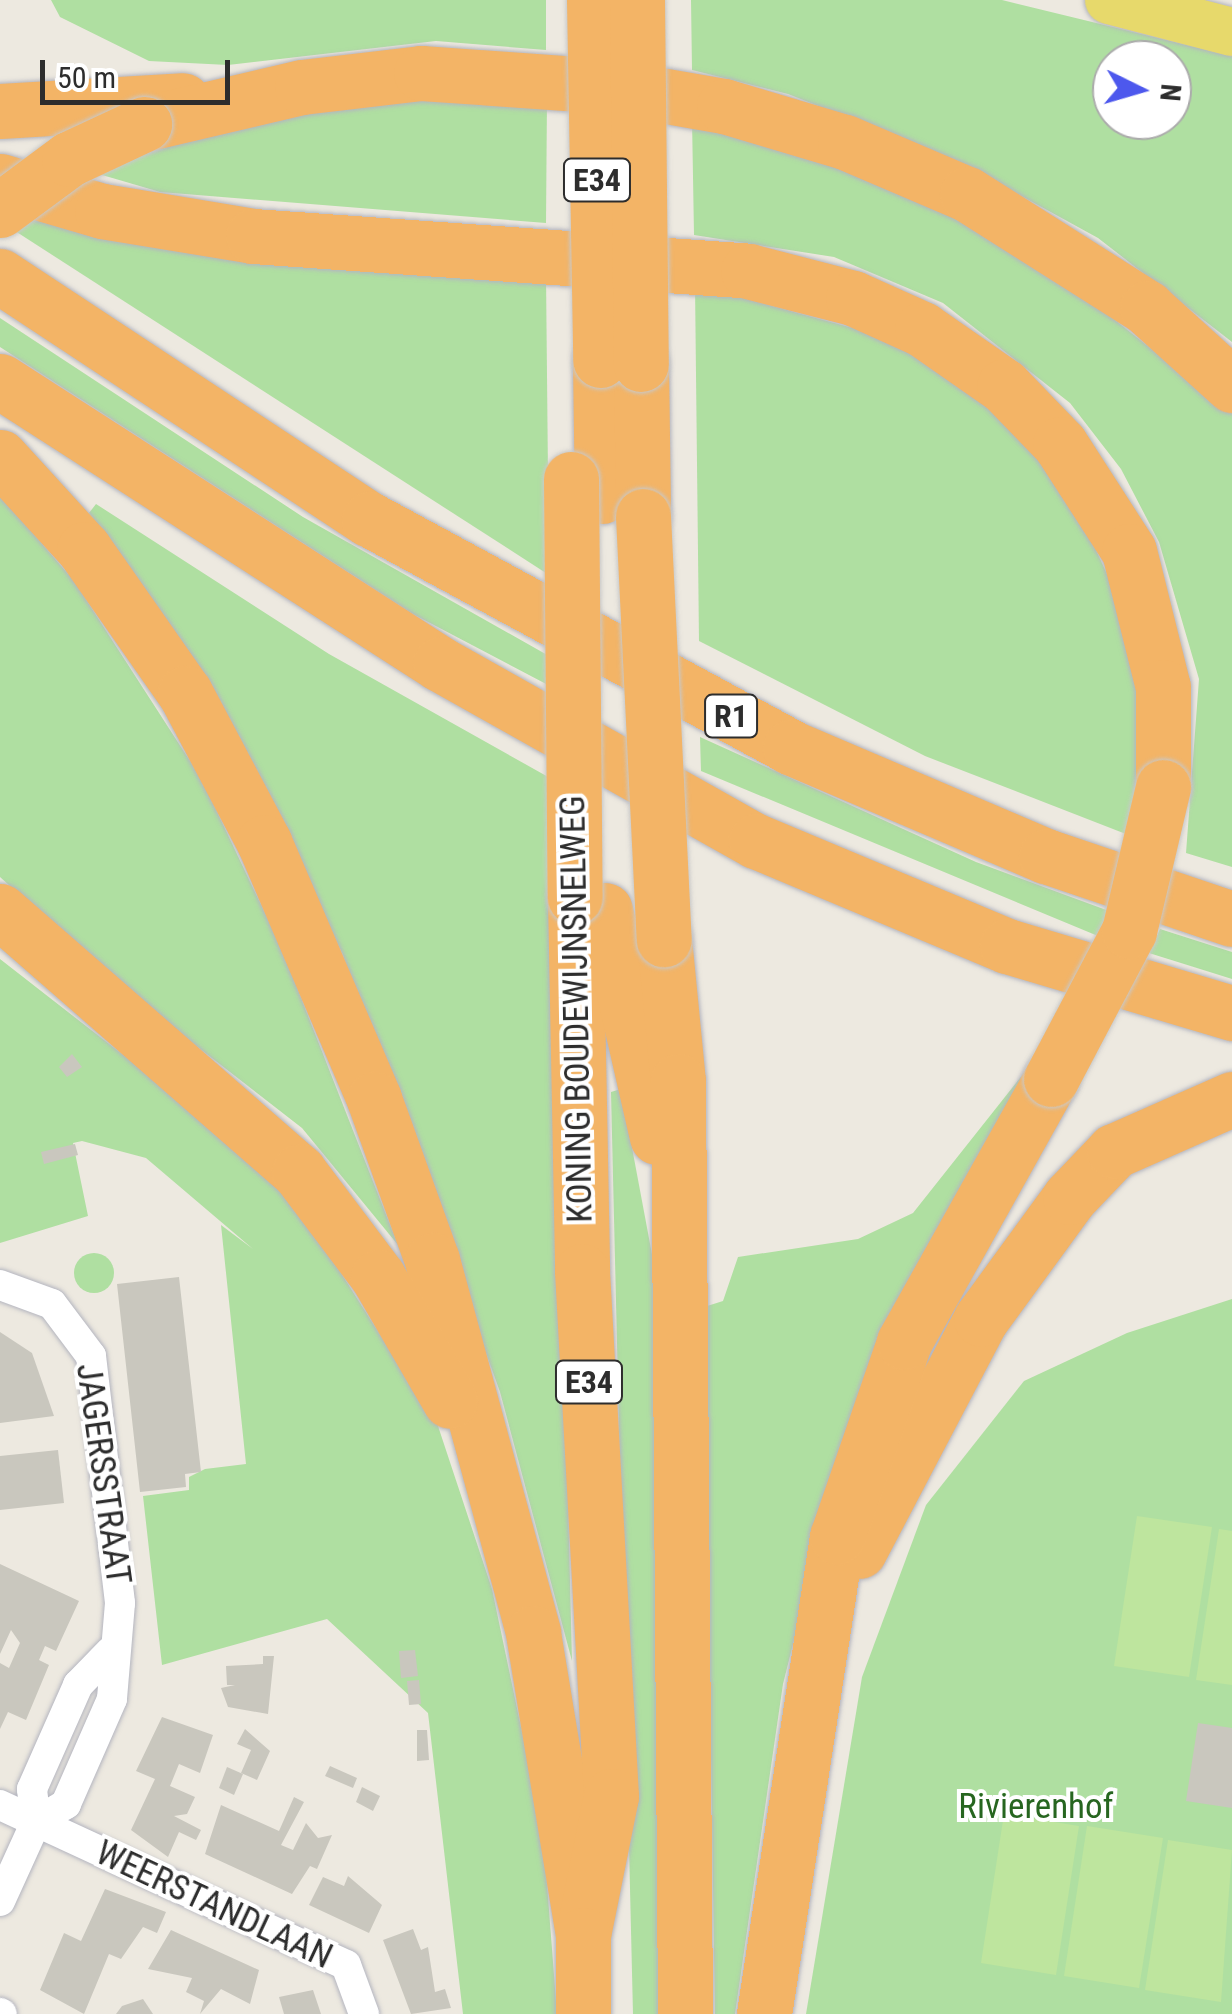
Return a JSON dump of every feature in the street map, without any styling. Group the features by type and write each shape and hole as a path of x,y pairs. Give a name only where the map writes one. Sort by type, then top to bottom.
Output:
{"highway":[{"name":"KONING BOUDEWIJNSNELWEG","path":"563,0 603,361 606,497 590,904 582,1271 612,1796 583,1935 583,2014"},
{"name":"E34","path":"594,0 606,497 664,939 678,1081 675,1202 685,2014"},
{"name":"E34","path":"603,361 637,0"},
{"path":"0,111 271,92 422,73 530,78 670,94 783,122 901,165 1028,228 1146,308 1232,385"},
{"path":"0,210 69,159 144,124 271,92"},
{"path":"0,181 102,211 252,236 748,270 853,298 922,329 1013,395 1110,514 1154,636 1163,787 1129,931 1051,1078 938,1270 873,1419 837,1537 806,1716 764,2014"},
{"name":"R1","path":"0,276 369,519 704,702 1046,856 1232,919"},
{"path":"0,382 440,664 756,841 1007,946 1232,1013"},
{"path":"0,457 142,624 230,770 404,1180 489,1467 568,1807 583,1935"},
{"name":"E34","path":"590,904 675,1202"},
{"path":"0,911 300,1172 378,1277 489,1467"},
{"path":"806,1716 846,1580 981,1319 1114,1152 1232,1099"}],"main road":[{"path":"1109,0 1232,32"}],"street":[{"name":"JAGERSSTRAAT","path":"0,1285 52,1304 91,1356 120,1603 110,1652 112,1700 66,1804 36,1822"},
{"name":"WEERSTANDLAAN","path":"0,1805 346,1965 364,2014"},
{"path":"0,1901 36,1822"}],"green space":[{"path":"51,0 546,0 546,50 436,41 228,65 149,61 60,17"},
{"path":"691,0 1002,0 1166,40 1092,40 1092,140 1192,140 1192,46 1232,56 1232,342 1098,238 958,161 788,94 692,70"},
{"path":"433,95 547,98 546,223 160,192 92,172 172,134 301,108"},
{"path":"692,119 918,195 1062,278 1232,413 1232,867 1186,853 1199,679 1159,542 1121,469 1070,403 943,303 834,257 694,235"},
{"path":"34,211 546,275 549,575 12,229"},
{"path":"695,285 871,333 953,375 1065,482 1132,629 1146,765 1131,836 925,756 699,641"},
{"path":"0,318 303,517 549,656 550,686 413,614 0,347"},
{"path":"0,495 74,581 201,778 281,947 398,1245 302,1128 127,992 0,877"},
{"path":"96,504 329,654 550,778 572,1661 500,1392 343,955 276,810 188,651 89,513"},
{"path":"700,737 976,862 1109,911 1098,936 701,771"},
{"path":"1160,929 1232,952 1232,979 1149,953"},
{"path":"0,959 240,1146 313,1229 438,1426 492,1589 543,1832 557,2014 463,2014 428,1713 327,1619 162,1665 143,1496 189,1490 189,1477 205,1469 246,1464 221,1225 253,1249 146,1158 82,1141 73,1143 88,1216 0,1243"},
{"path":"1035,1059 898,1304 838,1465 783,1684 735,2014 715,2014 704,1307 723,1301 738,1257 858,1239 913,1213"},
{"path":"621,1089 657,1281 666,2014 633,2014 611,1092"},
{"path":"94,1253 108,1259 114,1273 108,1287 94,1293 80,1287 74,1273 80,1259"},
{"name":"Rivierenhof","path":"1232,1299 1232,2014 806,2014 862,1677 926,1505 1024,1381 1127,1333"},
{"path":"1137,1516 1212,1527 1189,1677 1114,1666"},
{"path":"1219,1529 1232,1531 1232,1685 1196,1680"},
{"path":"1004,1814 1079,1826 1056,1975 981,1963"},
{"path":"1087,1826 1163,1838 1139,1988 1064,1976"},
{"path":"1168,1840 1232,1850 1221,2002 1145,1990"}],"building":[{"path":"72,1054 82,1067 67,1077 59,1067"},
{"path":"75,1144 78,1155 44,1164 41,1152"},
{"path":"179,1277 201,1472 185,1474 186,1487 140,1492 117,1284"},
{"path":"0,1332 32,1353 54,1416 0,1423"},
{"path":"58,1450 64,1503 0,1510 0,1456"},
{"path":"0,1564 79,1601 56,1651 45,1646 39,1660 49,1665 26,1720 8,1712 0,1729 0,1663 9,1668 20,1643 11,1630 0,1654"},
{"path":"415,1650 418,1676 401,1678 399,1651"},
{"path":"263,1656 274,1656 268,1714 228,1707 221,1688 235,1685 227,1685 226,1666 263,1664"},
{"path":"419,1680 421,1704 409,1705 407,1681"},
{"path":"162,1717 213,1735 200,1773 179,1764 170,1786 195,1797 187,1814 174,1816 201,1830 196,1840 179,1832 168,1857 131,1830 155,1779 136,1771"},
{"path":"1198,1723 1232,1728 1232,1808 1186,1801"},
{"path":"245,1729 270,1751 257,1780 241,1773 251,1750 237,1744"},
{"path":"417,1730 427,1730 429,1760 417,1761"},
{"path":"330,1766 357,1778 353,1788 325,1776"},
{"path":"227,1767 243,1774 234,1795 219,1788"},
{"path":"362,1787 380,1796 373,1811 356,1802"},
{"path":"294,1797 304,1802 281,1845 293,1850 306,1823 318,1838 332,1835 317,1869 310,1866 292,1894 205,1854 221,1805 279,1831"},
{"path":"348,1876 382,1905 369,1933 309,1905 323,1877 344,1886"},
{"path":"105,1889 166,1912 157,1933 143,1927 121,1959 109,1954 84,2014 40,1990 64,1933 81,1941"},
{"path":"413,1929 421,1950 428,1947 435,1992 445,1989 451,2008 411,2014 383,1940"},
{"path":"171,1930 259,1970 250,2004 221,1989 200,2014 204,2001 186,1992 192,1978 148,1969"},
{"path":"313,1990 321,2014 284,2014 279,1997"},
{"path":"143,1999 153,2014 116,2014 122,2006"}]}
